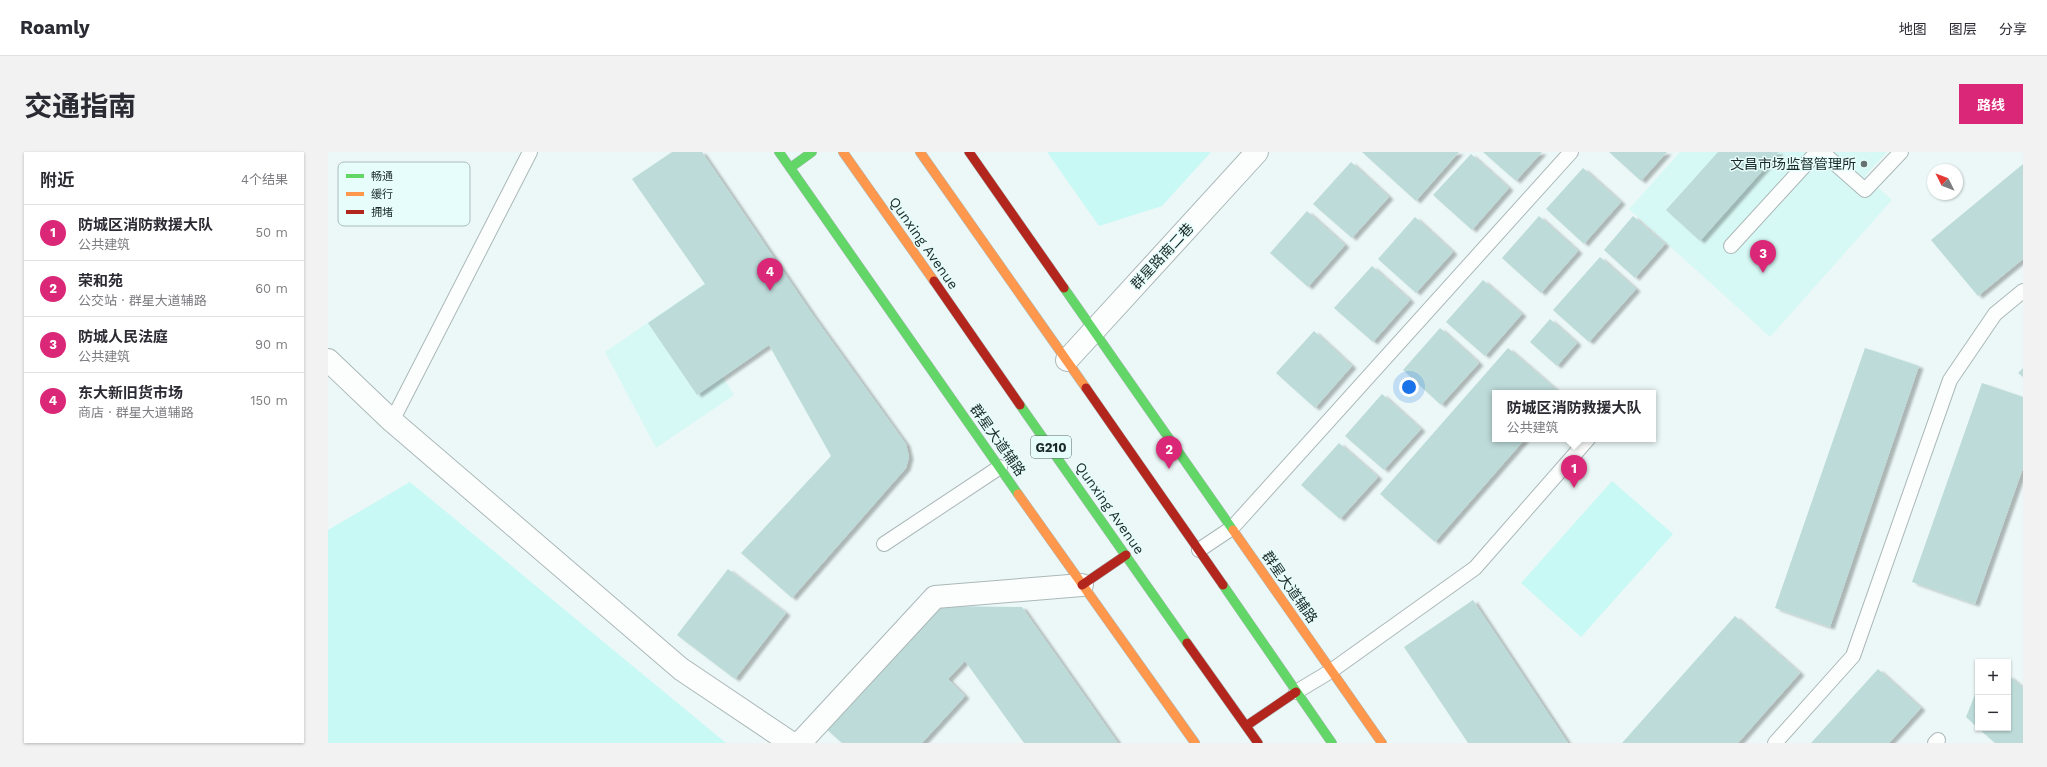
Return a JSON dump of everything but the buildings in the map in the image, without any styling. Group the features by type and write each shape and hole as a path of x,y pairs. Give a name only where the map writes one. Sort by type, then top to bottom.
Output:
{"main road":[{"name":"群星大道辅路","path":"779,152 1082,585 1196,743"},
{"path":"790,168 812,152"},
{"name":"Qunxing Avenue","path":"843,152 1258,743"},
{"path":"920,152 1067,360 1332,743"},
{"name":"群星大道辅路","path":"969,152 1382,743"},
{"path":"1082,585 1126,555"},
{"path":"1246,726 1296,692"}],"street":[{"name":"群星路南二巷","path":"1067,360 1257,152"},
{"path":"328,360 392,421 681,668 791,743"},
{"path":"800,743 935,597 1082,585"}],"lane":[{"path":"392,421 530,152"},
{"path":"1199,550 1232,528 1571,152"},
{"path":"1731,246 1817,152"},
{"path":"1822,152 1865,190 1901,152"},
{"path":"1774,743 1853,656 1950,380 1995,314 2023,291"},
{"path":"1296,692 1332,671 1475,568 1585,442"},
{"path":"884,544 1000,467"}],"shaded area":[{"path":"1047,152 1211,152 1162,206 1099,226"},
{"path":"1680,152 1887,152 1865,176 1892,200 1770,337 1629,209"},
{"path":"764,243 813,315 723,377 734,395 656,448 605,352"},
{"path":"1612,481 1673,534 1581,637 1521,583"},
{"path":"410,482 726,743 328,743 328,530"}],"traffic: fast":[{"path":"779,152 1018,494"},
{"path":"790,168 812,152"},
{"path":"1064,288 1233,530"},
{"path":"1020,405 1187,643"},
{"path":"1223,585 1332,743"}],"traffic: slow":[{"path":"843,152 934,281"},
{"path":"920,152 1086,388"},
{"path":"1018,494 1195,743"},
{"path":"1233,530 1382,743"}],"traffic: jam":[{"path":"969,152 1064,288"},
{"path":"934,281 1020,405"},
{"path":"1086,388 1223,585"},
{"path":"1082,585 1126,555"},
{"path":"1187,643 1258,743"},
{"path":"1246,726 1296,692"}],"place":[{"name":"文昌市场监督管理所","path":"1864,164"},
{"name":"防城人民法庭","path":"1763,273"},
{"name":"东大新旧货市场","path":"770,291"},
{"name":"荣和苑","path":"1169,469"},
{"name":"防城区消防救援大队","path":"1574,488"}]}
